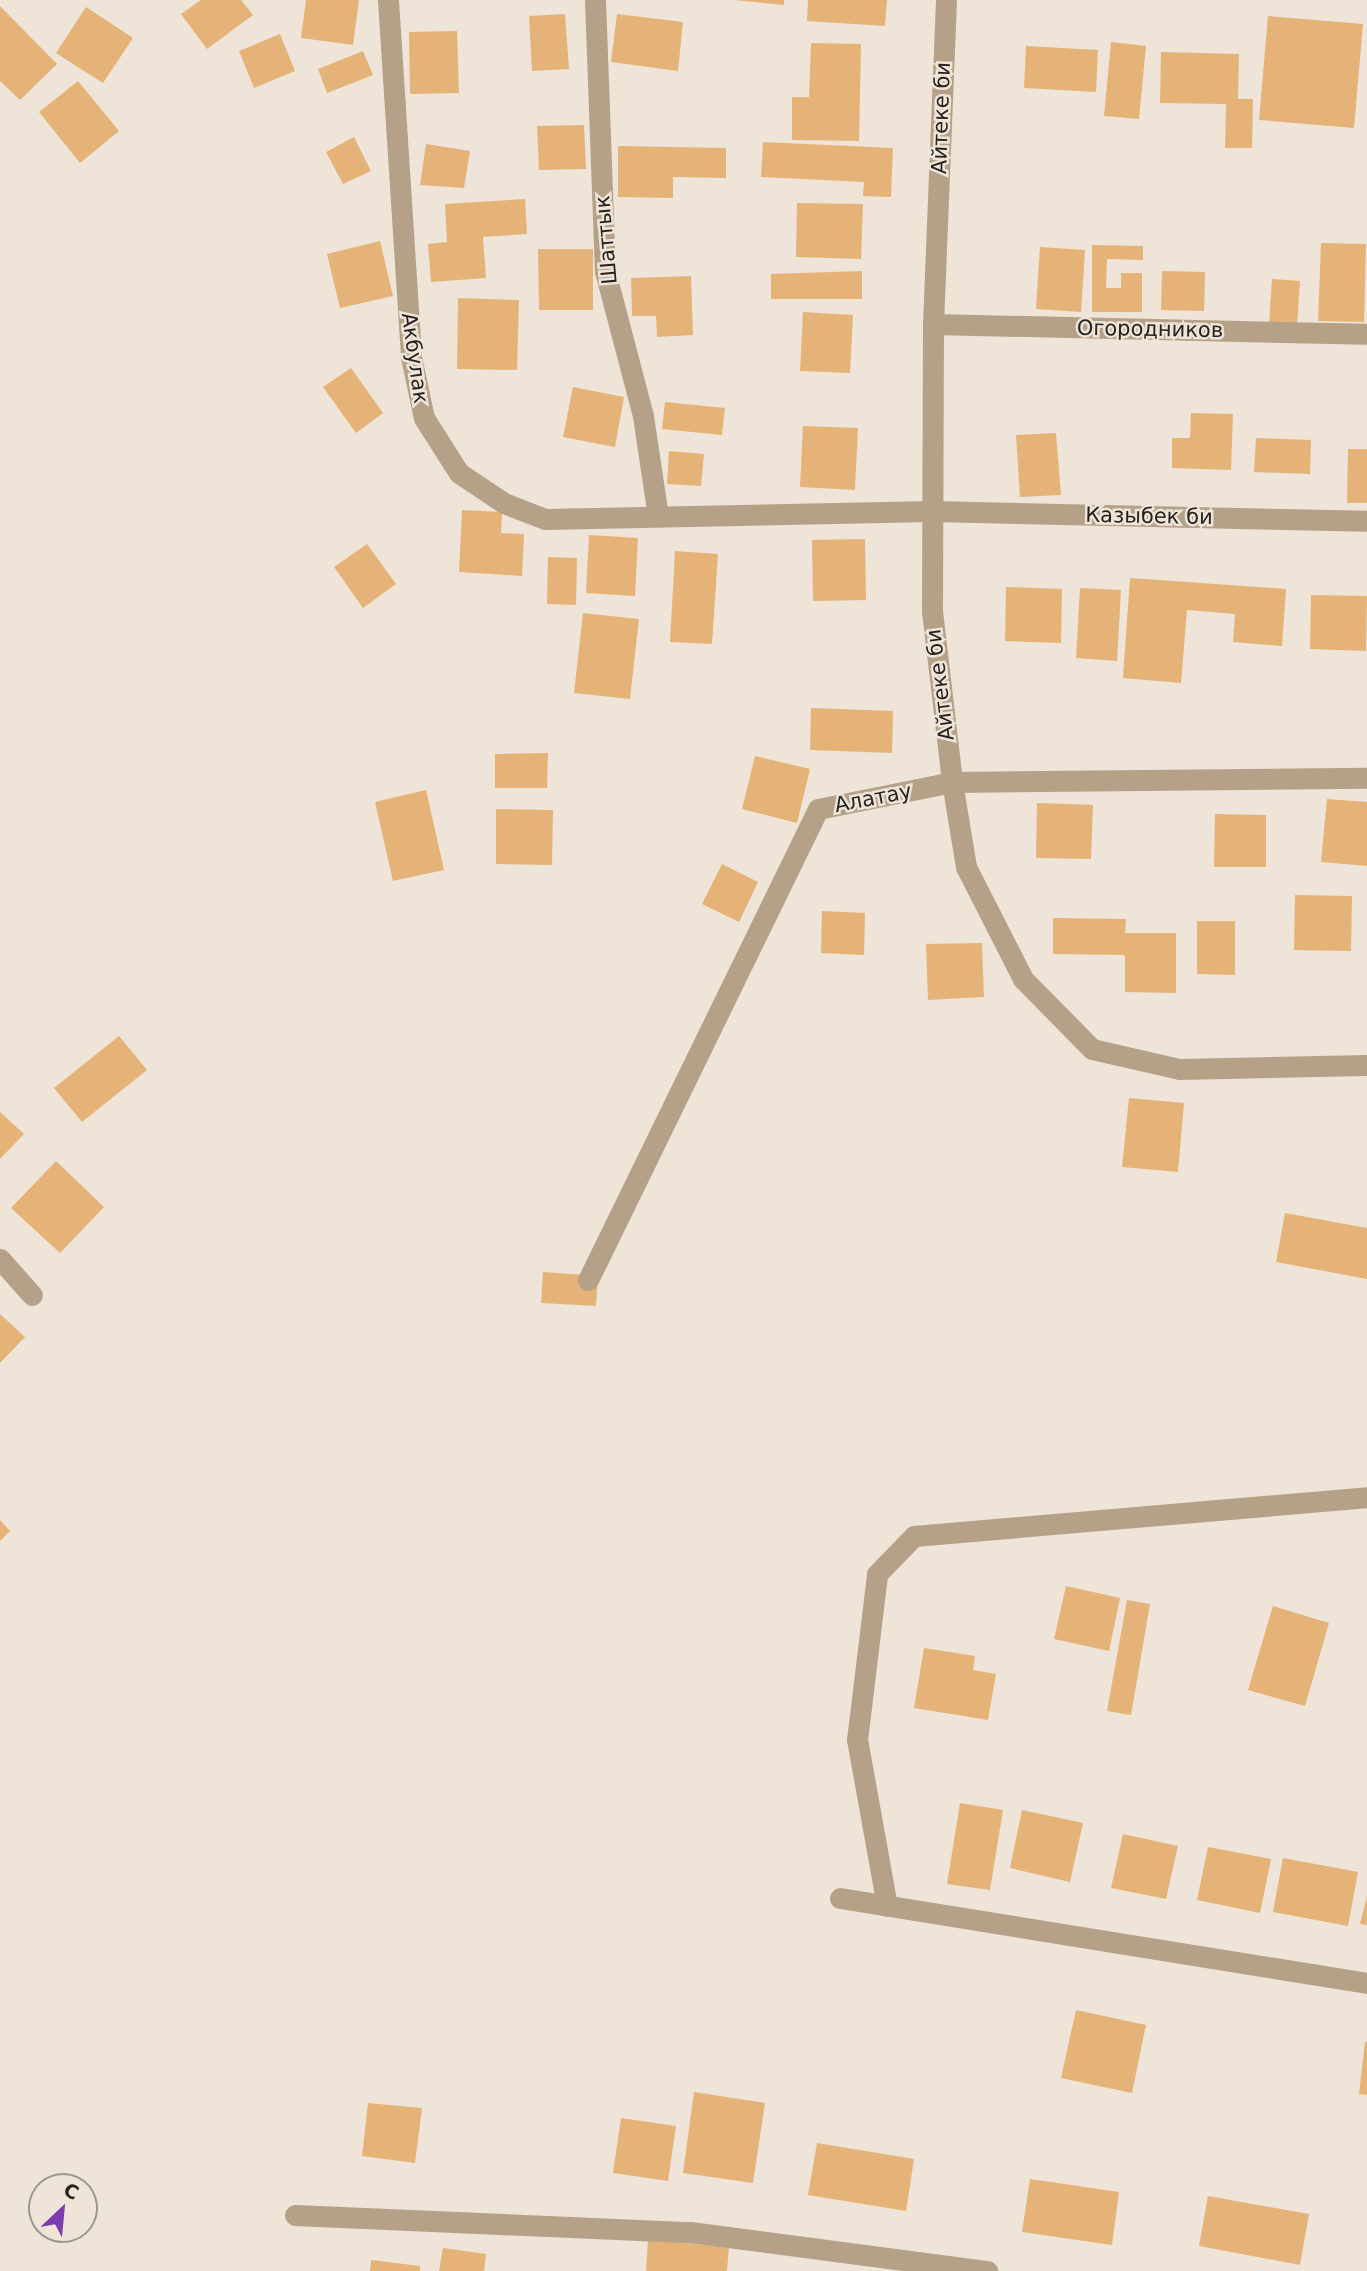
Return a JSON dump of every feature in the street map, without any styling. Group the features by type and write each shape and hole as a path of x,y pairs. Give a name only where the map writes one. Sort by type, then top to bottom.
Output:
{"street":[{"name":"Акбулак","path":"388,0 411,357 424,418 459,473 504,503 545,519 932,511"},
{"name":"Шаттык","path":"595,0 605,271 643,416 658,516"},
{"name":"Айтеке би","path":"946,0 933,324 932,611 952,782 966,867 1023,979 1092,1049 1179,1069 1367,1065"},
{"name":"Огородников","path":"933,324 1367,334"},
{"name":"Казыбек би","path":"932,511 1367,521"},
{"name":"Алатау","path":"589,1280 818,809 952,782 1367,778"},
{"path":"0,1259 32,1295"},
{"path":"887,1906 857,1740 877,1574 914,1536 1367,1497"},
{"path":"840,1898 1367,1983"},
{"path":"295,2215 690,2232 988,2271"}],"building":[{"path":"201,0 241,0 253,15 207,49 181,14"},
{"path":"306,0 359,0 353,45 301,38"},
{"path":"734,0 784,0 784,5"},
{"path":"808,0 887,0 885,26 807,21"},
{"path":"0,6 57,64 20,100 0,81"},
{"path":"86,7 133,38 103,83 56,53"},
{"path":"565,14 569,69 532,71 529,16"},
{"path":"617,14 683,22 678,71 611,62"},
{"path":"1268,16 1363,24 1354,128 1259,120"},
{"path":"457,31 459,93 410,94 409,32"},
{"path":"280,34 295,71 254,88 239,51"},
{"path":"1111,42 1146,46 1139,119 1104,116"},
{"path":"811,43 861,44 859,141 792,140 792,97 809,97"},
{"path":"1026,46 1098,50 1096,92 1024,88"},
{"path":"363,51 373,75 327,93 318,69"},
{"path":"1161,52 1239,54 1238,99 1253,99 1252,148 1225,148 1226,104 1160,103"},
{"path":"78,81 119,131 80,163 39,112"},
{"path":"584,125 586,169 539,170 537,126"},
{"path":"354,137 371,171 343,184 326,152"},
{"path":"763,142 893,148 891,197 863,196 864,182 761,177"},
{"path":"426,144 470,151 464,188 420,185"},
{"path":"618,146 726,148 726,178 673,177 673,198 618,197"},
{"path":"525,199 527,234 483,237 486,278 431,282 428,244 447,242 445,204"},
{"path":"797,203 863,204 861,259 796,257"},
{"path":"380,241 393,296 340,308 327,254"},
{"path":"1321,243 1366,244 1364,322 1318,321"},
{"path":"1092,245 1143,246 1143,260 1107,259 1106,288 1121,288 1121,273 1142,273 1142,312 1092,312"},
{"path":"1040,247 1085,250 1081,312 1036,309"},
{"path":"538,249 593,249 593,310 539,310"},
{"path":"862,271 862,299 771,299 771,274"},
{"path":"1162,271 1205,272 1204,311 1161,310"},
{"path":"691,276 693,335 657,337 656,316 632,316 631,278"},
{"path":"1272,279 1300,281 1297,326 1269,324"},
{"path":"458,298 519,300 517,370 457,369"},
{"path":"803,312 853,315 850,373 800,371"},
{"path":"351,368 383,413 356,433 323,387"},
{"path":"573,387 624,397 615,447 563,437"},
{"path":"665,402 725,408 722,435 662,429"},
{"path":"1191,413 1233,414 1231,470 1172,468 1172,438 1190,438"},
{"path":"803,426 858,428 855,490 800,487"},
{"path":"1056,433 1061,495 1020,497 1016,435"},
{"path":"1256,438 1311,440 1310,474 1254,472"},
{"path":"1348,449 1367,449 1367,503 1347,503"},
{"path":"669,451 704,454 701,486 667,484"},
{"path":"462,510 502,512 501,533 524,534 522,576 459,572"},
{"path":"589,535 638,538 635,596 586,593"},
{"path":"865,539 866,600 813,601 812,540"},
{"path":"367,544 396,584 363,608 334,567"},
{"path":"675,551 718,554 712,644 670,642"},
{"path":"548,557 577,558 576,605 547,604"},
{"path":"1130,578 1286,589 1282,646 1233,642 1235,614 1187,610 1181,683 1123,678"},
{"path":"1006,587 1062,589 1061,643 1005,641"},
{"path":"1080,588 1121,590 1117,661 1076,658"},
{"path":"1311,595 1367,596 1366,651 1310,649"},
{"path":"583,613 639,619 630,699 574,693"},
{"path":"811,708 893,711 892,753 810,750"},
{"path":"548,753 547,788 495,788 495,754"},
{"path":"755,756 810,769 797,823 742,809"},
{"path":"426,790 444,870 393,881 375,802"},
{"path":"1327,799 1367,802 1367,866 1321,862"},
{"path":"1037,803 1093,805 1091,859 1036,858"},
{"path":"496,809 553,810 552,865 496,864"},
{"path":"1215,814 1266,815 1266,867 1214,867"},
{"path":"722,864 758,882 739,922 702,904"},
{"path":"1295,895 1352,896 1351,951 1294,950"},
{"path":"822,911 865,913 864,955 821,953"},
{"path":"1053,918 1126,919 1125,933 1176,933 1176,993 1125,992 1125,955 1053,954"},
{"path":"1197,921 1235,921 1235,975 1197,974"},
{"path":"982,943 984,997 928,1000 926,944"},
{"path":"119,1036 147,1070 82,1122 54,1088"},
{"path":"1129,1098 1184,1103 1178,1172 1122,1167"},
{"path":"0,1112 24,1134 0,1159"},
{"path":"56,1161 104,1207 60,1253 11,1208"},
{"path":"1285,1213 1367,1228 1367,1279 1276,1262"},
{"path":"543,1272 598,1276 596,1306 541,1303"},
{"path":"0,1314 25,1337 0,1363"},
{"path":"0,1520 10,1531 0,1541"},
{"path":"1066,1586 1120,1598 1109,1651 1054,1639"},
{"path":"1127,1600 1150,1604 1131,1715 1107,1711"},
{"path":"1273,1606 1329,1623 1305,1706 1248,1690"},
{"path":"924,1648 975,1656 973,1670 996,1674 988,1720 914,1708"},
{"path":"960,1803 1003,1810 990,1890 947,1884"},
{"path":"1022,1810 1083,1823 1070,1882 1010,1868"},
{"path":"1123,1834 1178,1846 1166,1899 1111,1888"},
{"path":"1208,1847 1271,1859 1260,1913 1197,1900"},
{"path":"1283,1858 1358,1872 1348,1926 1273,1912"},
{"path":"1367,1896 1367,1925 1360,1924"},
{"path":"1076,2010 1146,2025 1132,2093 1061,2078"},
{"path":"1367,2042 1367,2095 1359,2094"},
{"path":"694,2092 765,2103 753,2183 683,2173"},
{"path":"368,2103 422,2108 415,2163 362,2156"},
{"path":"621,2118 676,2126 668,2181 613,2173"},
{"path":"817,2143 914,2159 906,2211 808,2195"},
{"path":"1030,2179 1119,2192 1112,2245 1022,2232"},
{"path":"1208,2196 1309,2214 1300,2265 1199,2246"},
{"path":"648,2240 729,2247 727,2271 646,2271"},
{"path":"443,2248 486,2254 484,2271 439,2271"},
{"path":"371,2260 420,2266 420,2271 370,2271"}]}
